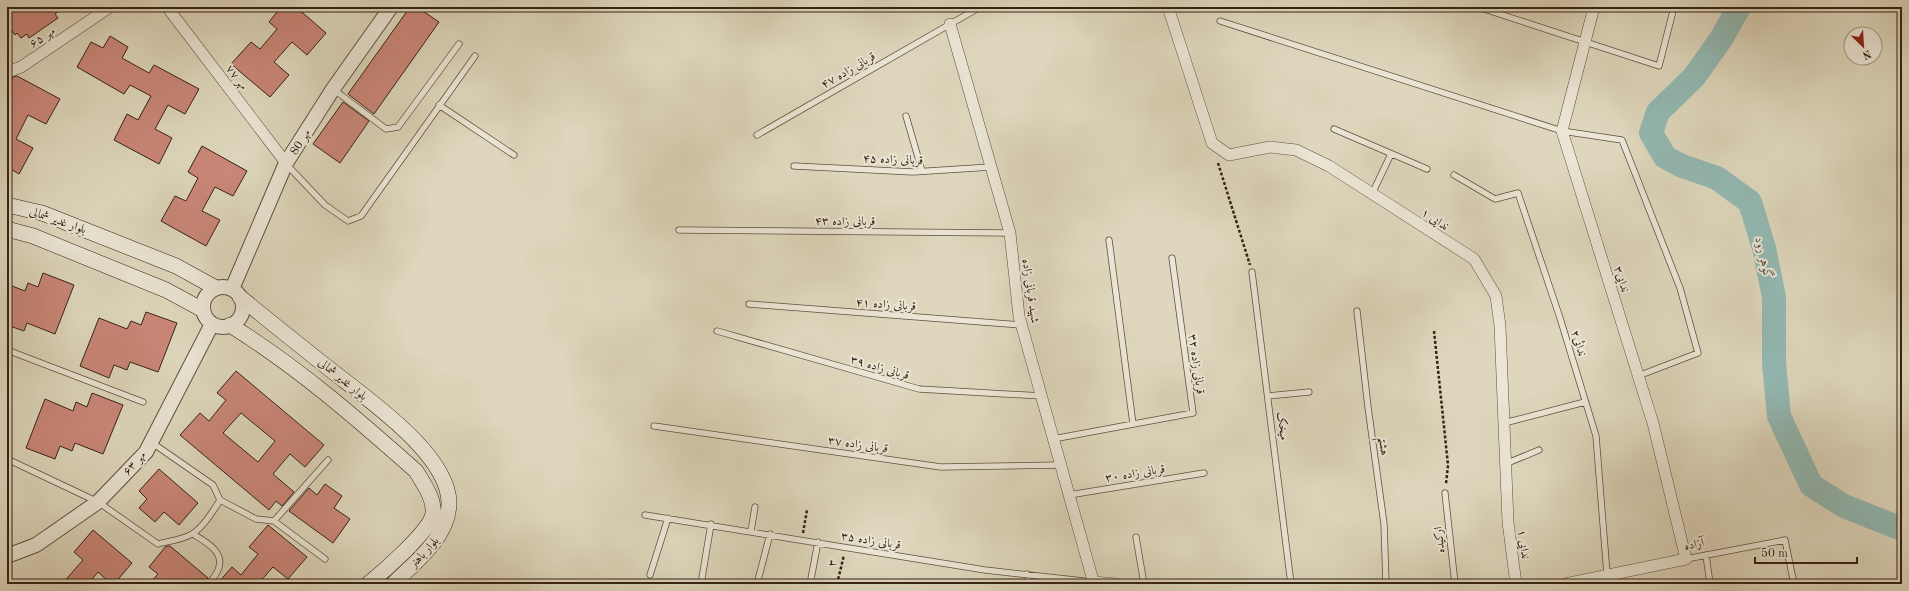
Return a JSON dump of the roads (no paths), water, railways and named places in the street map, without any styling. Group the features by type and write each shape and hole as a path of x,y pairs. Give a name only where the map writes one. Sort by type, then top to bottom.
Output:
{"main road":[{"name":"بلوار غدیر شمالی","path":"7,205 42,213 176,266 216,288"},
{"name":"بلوار غدیر شمالی","path":"7,229 33,236 151,284 203,310"},
{"name":"بلوار غدیر شمالی","path":"236,293 402,426 438,470"},
{"name":"بلوار غدیر شمالی","path":"230,326 267,348 347,410 416,471 421,480"},
{"name":"بلوار باهنر","path":"393,584 427,551 440,535 446,521 449,504 447,490 438,470"},
{"name":"بلوار باهنر","path":"368,584 418,537 428,524 433,514 432,503 431,498 421,480"}],"street":[{"name":"مهر ۶۵","path":"7,72 21,67 110,7"},
{"name":"مهر ۷۷","path":"167,7 286,163"},
{"name":"مهر 80","path":"236,293 286,163 333,89 391,7"},
{"name":"ندایی ۱","path":"1168,7 1212,143 1229,155 1270,147 1296,150 1329,166 1474,259 1496,296 1500,326 1508,522 1516,584"},
{"path":"1562,131 1594,7"},
{"name":"شهید قربانی زاده","path":"950,24 1010,233 1019,316 1094,583"},
{"name":"ندایی۳","path":"1562,131 1653,423 1686,559"},
{"path":"224,287 236,293 243,305 242,313 237,321 230,326 221,327 212,324 206,318 203,310 206,296 216,288 224,287"},
{"name":"مهر ۶۳","path":"7,556 36,545 98,502 146,452 212,324"},
{"name":"آزاده","path":"1565,584 1607,579 1686,559"},
{"path":"1094,583 1116,584"}],"lane":[{"name":"قربانی زاده ۴۷","path":"757,135 980,7"},
{"path":"1478,7 1498,10 1585,43 1659,66 1674,7"},
{"path":"1220,21 1562,131 1622,140 1680,288 1698,353 1638,376"},
{"path":"333,89 386,129 398,127 459,44"},
{"path":"286,163 325,205 348,221 361,216 475,56"},
{"path":"439,105 514,155"},
{"path":"906,116 922,172"},
{"path":"1334,129 1427,169"},
{"path":"1372,194 1391,154"},
{"name":"قربانی زاده ۴۵","path":"794,166 922,172 991,167"},
{"name":"ندائی۲","path":"1454,175 1495,199 1518,193 1560,318 1596,436 1607,579"},
{"name":"قربانی زاده ۴۳","path":"679,230 1010,233"},
{"path":"1109,240 1133,424"},
{"name":"قربانی زاده ۳۲","path":"1053,439 1193,413 1172,258"},
{"name":"میخک","path":"1252,272 1291,584"},
{"name":"قربانی زاده ۴۱","path":"749,304 1022,325"},
{"name":"هشتم","path":"1357,311 1384,524 1386,584"},
{"name":"قربانی زاده ۳۹","path":"717,332 920,389 1042,396"},
{"path":"7,350 142,402"},
{"path":"1268,396 1309,392"},
{"path":"1504,423 1585,402"},
{"name":"قربانی زاده ۳۷","path":"654,426 941,467 1060,465"},
{"path":"151,442 213,485 220,500 256,519 274,520 326,559"},
{"path":"1506,464 1539,450"},
{"path":"7,460 98,502 158,544 194,534 220,500"},
{"path":"274,520 328,460"},
{"name":"قربانی زاده ۳۰","path":"1069,495 1204,473"},
{"name":"ارکیده","path":"1445,493 1454,584"},
{"path":"751,531 755,507"},
{"name":"قربانی زاده ۳۵","path":"645,515 711,524 985,570 1094,583"},
{"path":"650,575 668,518"},
{"path":"702,584 711,524"},
{"path":"194,534 217,550 220,560 219,568 209,584"},
{"path":"758,584 770,534"},
{"path":"1136,537 1144,584"},
{"name":"آزاده","path":"1686,559 1785,540 1794,584"},
{"path":"810,584 818,542"},
{"path":"1706,555 1710,584"},
{"path":"1027,574 1029,584"}],"waterway":[{"name":"گوهر رود","path":"1739,7 1721,39 1694,77 1658,112 1651,133 1665,157 1682,166 1717,178 1750,202 1764,248 1774,297 1774,363 1779,416 1811,485 1844,506 1902,529"}]}
